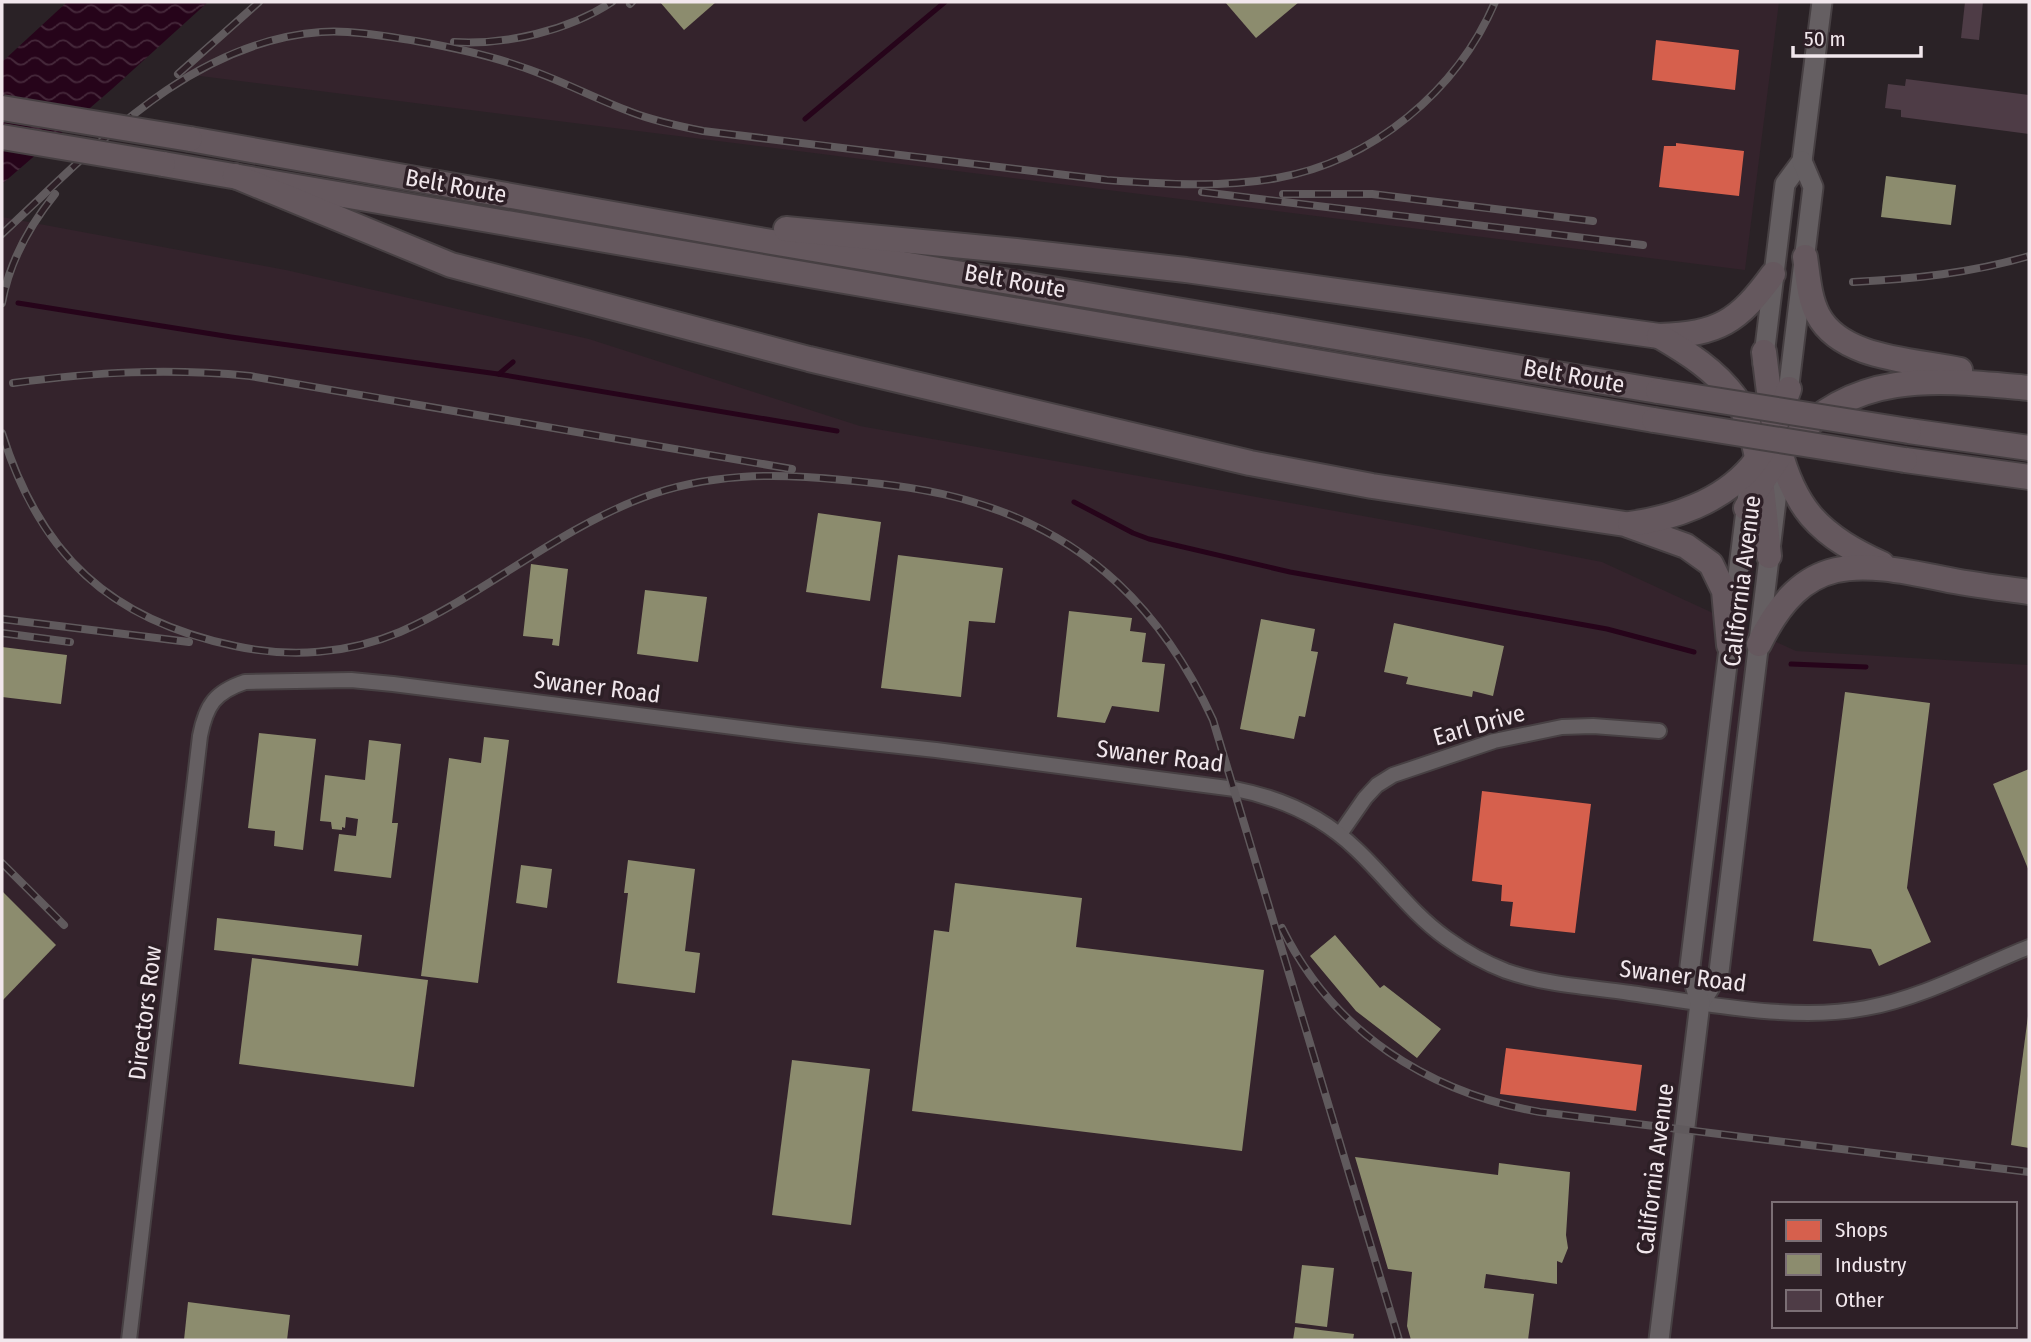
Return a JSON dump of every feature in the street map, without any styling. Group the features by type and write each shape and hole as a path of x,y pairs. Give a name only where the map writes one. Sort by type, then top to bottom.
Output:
{"highway":[{"name":"Belt Route","path":"2,108 1658,391 2029,448"},
{"name":"Belt Route","path":"2,137 1654,420 2029,477"},
{"path":"235,176 451,265 809,359 1283,470 1395,490 1625,524 1686,546 1711,564 1724,591 1729,645"},
{"path":"681,225 803,229 1186,270 1660,335 1699,333 1730,321 1756,298 1773,274"},
{"path":"1805,257 1810,290 1819,316 1834,335 1844,342 1876,353 2029,387"},
{"path":"1660,335 1695,358 1723,383 1743,411 1755,463 1769,556"},
{"path":"1764,352 1782,453 1788,473 1811,515 1841,542 1889,568"},
{"path":"1625,524 1666,518 1695,507 1726,488 1755,463 1782,453 1806,427 1827,412 1850,399 1885,386 1931,380 2029,387"},
{"path":"1746,508 1755,463 1775,425 1789,389"},
{"path":"1759,643 1769,623 1786,600 1808,581 1820,574 1848,567 1889,568 1964,583 2029,592"}],"main road":[{"name":"California Avenue","path":"1755,463 1764,352 1785,184 1802,161 1822,2"},
{"name":"California Avenue","path":"1700,1003 1719,972 1759,643 1813,187 1802,161"},
{"name":"California Avenue","path":"1659,1340 1700,1003 1689,966 1746,508"}],"street":[{"name":"Swaner Road","path":"217,696 230,687 245,682 351,680 949,751 1247,791 1297,808 1340,834 1358,850 1423,922 1459,948 1504,970 1541,981 1700,1003 1810,1014 1867,1008 1895,1001 2029,947"},
{"name":"Directors Row","path":"129,1340 200,736 208,708 217,696"},
{"name":"Earl Drive","path":"1340,834 1364,798 1377,785 1393,775 1494,741 1562,727 1594,726 1659,731"}],"shaded area":[{"path":"255,2 1779,2 1745,270 176,73"},
{"path":"2,217 286,270 589,339 860,426 1419,526 1602,562 1796,651 2029,665 2029,1340 2,1340"}],"water":[{"path":"67,2 208,2 2,184 2,62"}],"building: Shops":[{"path":"1656,40 1739,50 1735,90 1652,80"},
{"path":"1676,143 1744,151 1739,196 1659,187 1664,146 1676,146"},
{"path":"1482,791 1591,804 1575,933 1510,926 1513,902 1501,901 1502,885 1472,881"},
{"path":"1506,1048 1642,1065 1636,1111 1500,1094"}],"building: Industry":[{"path":"660,2 716,2 684,30"},
{"path":"1225,2 1299,2 1256,38"},
{"path":"1886,176 1956,185 1951,225 1881,217"},
{"path":"818,513 881,522 870,601 806,592"},
{"path":"898,555 1003,568 995,623 969,621 961,697 881,688"},
{"path":"531,564 568,569 559,646 552,645 553,639 523,636"},
{"path":"645,590 707,597 698,662 637,654"},
{"path":"1069,611 1132,618 1130,631 1146,633 1142,662 1165,664 1159,712 1112,706 1105,723 1057,717"},
{"path":"1261,619 1315,629 1311,651 1318,652 1305,717 1299,716 1294,739 1240,729"},
{"path":"1394,623 1504,646 1493,696 1473,691 1472,697 1406,684 1408,677 1384,672"},
{"path":"2,647 67,655 61,704 2,697"},
{"path":"1845,692 1930,703 1907,888 1931,942 1879,966 1871,949 1813,941"},
{"path":"259,733 316,739 303,850 274,846 275,831 248,828"},
{"path":"484,737 509,740 478,983 421,976 449,758 481,763"},
{"path":"369,740 401,744 392,823 398,823 391,878 334,871 339,834 356,836 358,819 346,817 345,828 342,827 342,830 332,829 331,822 320,821 325,775 365,780"},
{"path":"2029,769 2029,871 1993,784"},
{"path":"628,860 695,869 685,951 700,953 695,993 617,983 628,893 624,893"},
{"path":"521,865 552,869 547,908 516,903"},
{"path":"955,883 1082,898 1076,947 1264,970 1242,1151 912,1111 934,930 949,932"},
{"path":"2,891 56,945 2,1001"},
{"path":"217,918 362,935 358,966 214,950"},
{"path":"1335,935 1380,988 1384,985 1441,1029 1417,1058 1356,1011 1310,956"},
{"path":"252,958 428,980 414,1087 239,1064"},
{"path":"2029,1016 2029,1148 2011,1145"},
{"path":"792,1060 870,1069 851,1225 772,1215"},
{"path":"1355,1157 1498,1175 1499,1163 1570,1172 1566,1235 1568,1248 1562,1263 1557,1261 1557,1284 1486,1274 1484,1288 1534,1294 1528,1340 1411,1340 1407,1326 1412,1272 1388,1269"},
{"path":"1302,1265 1334,1268 1327,1327 1295,1323"},
{"path":"188,1302 290,1315 287,1340 184,1340"},
{"path":"1295,1327 1354,1334 1353,1340 1293,1340"}],"building: Other":[{"path":"1965,2 1983,2 1979,40 1961,38"},
{"path":"1906,79 2029,95 2029,134 1901,117 1901,110 1885,108 1888,84 1905,86"}],"waterway":[{"path":"805,119 945,2"},
{"path":"18,303 231,337 498,374 837,431"},
{"path":"499,374 513,362"},
{"path":"1074,502 1149,539 1290,572 1607,629 1694,652"},
{"path":"1791,664 1866,667"}],"railway":[{"path":"178,74 259,2"},
{"path":"454,42 494,41 536,34 576,21 612,2"},
{"path":"2,234 108,135 186,78 228,56 273,40 321,32 380,35 480,54 533,71 640,115 703,131 1107,180 1213,184 1277,178 1312,169 1346,156 1378,138 1408,117 1435,92 1479,34 1495,2"},
{"path":"1202,192 1643,245"},
{"path":"2,303 10,273 22,245 55,194"},
{"path":"1283,194 1372,194 1593,221"},
{"path":"1853,282 1942,274 2029,256"},
{"path":"13,383 132,372 250,376 792,469"},
{"path":"2,433 18,476 37,514 59,547 86,576 116,599 151,619 191,634 256,650 319,652 360,645 400,632 461,600 549,545 610,512 667,490 716,479 792,476 892,485 941,494 1015,517 1052,535 1087,557 1118,583 1171,645 1213,720 1399,1340"},
{"path":"2,619 189,642"},
{"path":"2,633 70,642"},
{"path":"2,863 64,925"},
{"path":"1282,928 1303,965 1328,998 1357,1027 1388,1052 1423,1073 1460,1090 1499,1103 1540,1112 2029,1172"}]}
